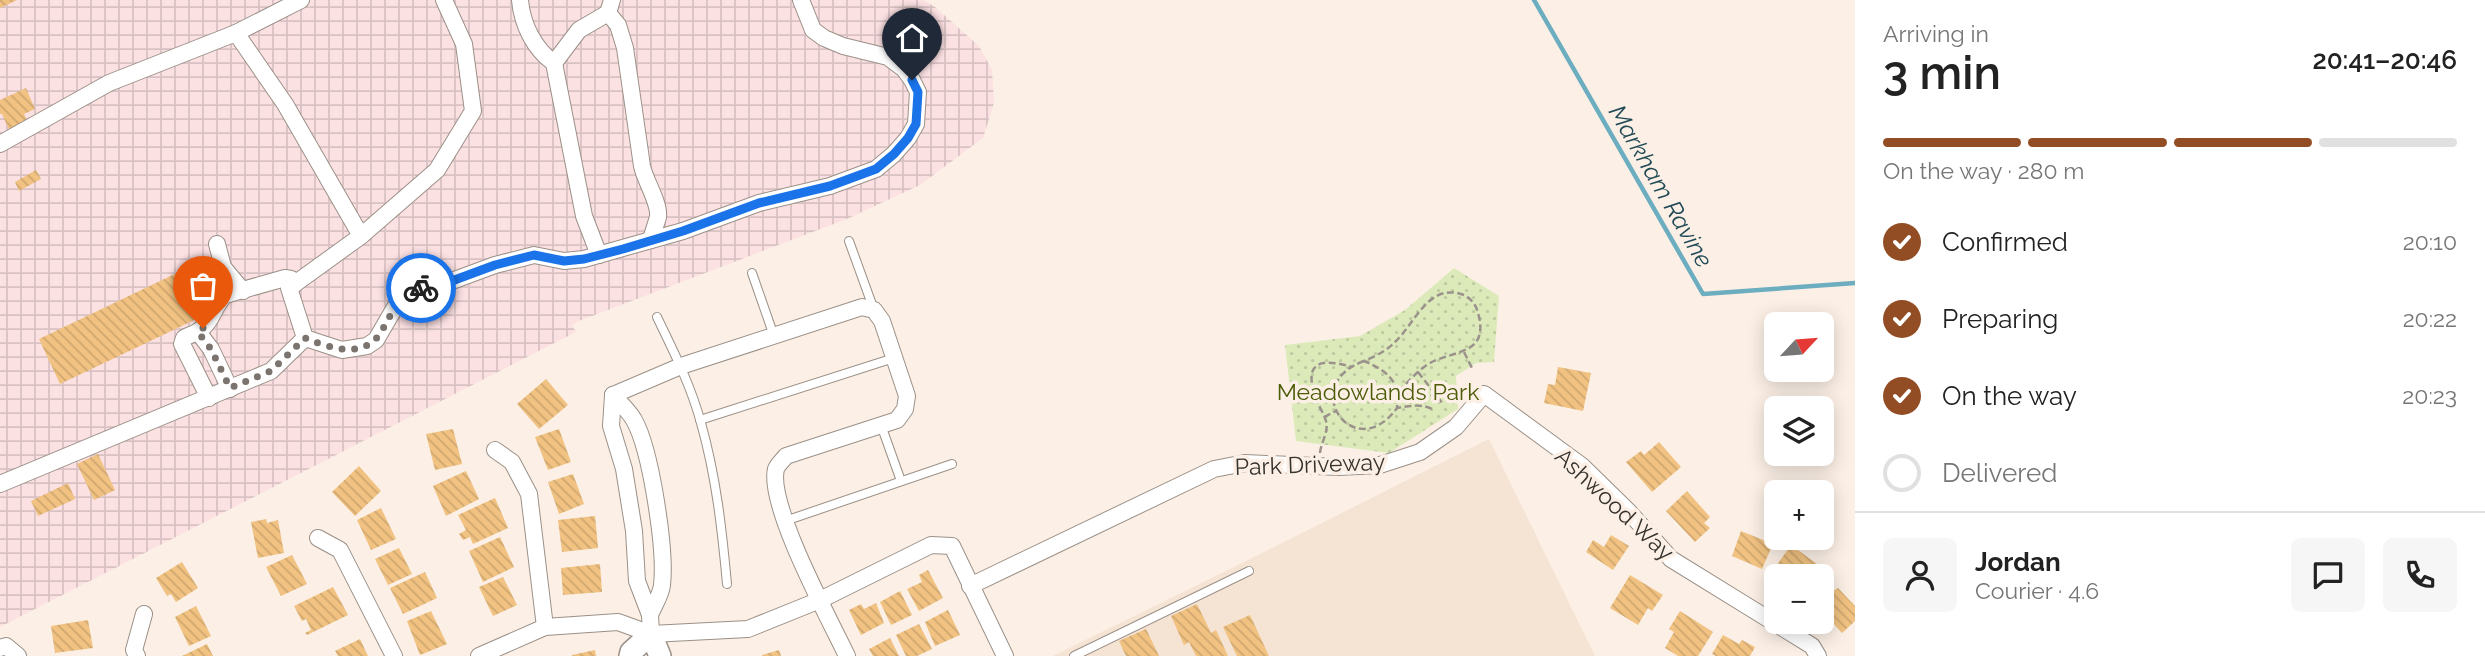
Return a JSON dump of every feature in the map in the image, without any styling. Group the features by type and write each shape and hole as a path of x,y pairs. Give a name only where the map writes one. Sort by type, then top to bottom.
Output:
{"street":[{"path":"305,338 289,288 361,236 437,170 473,111 464,44 443,0"},
{"path":"520,0 530,36 554,63 583,216 599,255"},
{"path":"305,338 342,350 367,346 376,340 405,293 441,285 495,265 534,255 564,261 584,259 683,231 759,203 830,186 876,169 894,154 916,124 918,92 904,69 888,57 843,46 813,30 802,0"},
{"path":"0,144 109,83 236,33 290,2"},
{"path":"554,63 579,30 610,7 625,48 644,177 658,206 651,240"},
{"path":"236,33 285,104 361,236"},
{"path":"217,244 223,267 243,291"},
{"path":"209,398 182,344 184,338 198,332 209,321 225,295 285,278 291,279 295,284"},
{"path":"613,395 681,366 862,307 874,310 882,321 907,396 905,409 897,420 786,456 776,467 776,485 785,521 847,656"},
{"path":"198,332 211,349 230,388"},
{"path":"0,484 271,371 305,338"},
{"name":"Park Driveway","path":"970,586 1214,469 1245,463 1380,466 1420,452 1456,427 1484,394"},
{"name":"Ashwood Way","path":"1484,394 1582,466 1629,512 1671,559 1812,646 1818,656"},
{"path":"613,395 611,426 624,469 634,531 636,581 660,656"},
{"path":"613,395 634,420 640,436 657,516 663,567 662,588 650,624 630,656"},
{"path":"495,450 512,462 529,494 545,626"},
{"path":"318,538 340,550 394,656"},
{"path":"479,656 545,626 618,622 690,630 748,629 820,600 931,545 952,546 1005,656"},
{"path":"137,656 134,650 144,614"},
{"path":"0,648 6,646 18,656"}],"lane":[{"path":"849,241 874,310"},
{"path":"752,273 774,336"},
{"path":"657,317 681,366 700,420 719,506 727,584"},
{"path":"700,420 894,358"},
{"path":"881,425 901,481"},
{"path":"785,521 951,464"},
{"path":"1074,656 1093,652 1249,571"}],"path":[{"path":"1364,361 1384,370 1398,392 1397,408 1383,424 1365,430 1344,422 1336,411 1333,395 1340,378 1352,367 1395,343 1432,298 1451,292 1464,295 1473,302 1481,329 1478,338 1464,352 1431,363 1398,392"},
{"path":"1464,352 1472,368"},
{"path":"1320,455 1326,434 1324,417 1315,396 1312,372 1317,365 1325,361 1352,367"},
{"path":"1418,372 1443,404"},
{"path":"1397,408 1418,405 1434,410"},
{"path":"1324,417 1336,411"}],"shaded area":[{"path":"0,0 924,0 979,46 992,70 994,103 983,138 920,185 847,219 579,321 572,325 576,332 0,627"},
{"path":"1489,439 1595,656 1053,656 1242,563"}],"green space":[{"name":"Meadowlands Park","path":"1454,268 1499,296 1494,362 1476,363 1456,376 1458,409 1389,453 1296,441 1285,345 1360,336 1405,310"}],"building":[{"path":"0,0 17,0 0,8"},
{"path":"26,88 35,109 24,114 28,123 10,132 0,114 0,100"},
{"path":"36,170 41,179 19,191 15,182"},
{"path":"185,269 207,314 60,384 39,339"},
{"path":"1558,367 1591,373 1583,411 1544,403 1548,384 1555,385"},
{"path":"546,379 568,405 539,429 517,404"},
{"path":"453,429 462,464 435,470 426,434"},
{"path":"559,429 571,462 548,470 535,437"},
{"path":"1659,442 1681,467 1652,492 1626,462 1641,451 1644,455"},
{"path":"98,454 115,490 94,500 77,464"},
{"path":"359,466 381,491 355,516 332,492"},
{"path":"466,471 479,499 446,516 433,486"},
{"path":"573,474 584,504 559,514 548,482"},
{"path":"68,483 75,499 38,516 31,501"},
{"path":"1687,491 1710,517 1704,523 1710,528 1695,542 1666,511"},
{"path":"495,498 508,528 473,544 470,537 463,540 459,534 466,530 458,515"},
{"path":"381,508 396,539 371,550 357,520"},
{"path":"595,516 598,548 562,552 558,520"},
{"path":"266,519 267,523 278,520 284,553 258,558 251,522"},
{"path":"1741,531 1764,540 1764,550 1770,550 1762,569 1732,556"},
{"path":"1611,535 1629,546 1613,570 1586,552 1593,540 1604,547"},
{"path":"500,537 514,567 483,582 469,551"},
{"path":"399,548 412,574 388,585 375,559"},
{"path":"1787,550 1798,550 1817,564 1778,564"},
{"path":"292,555 307,584 281,596 266,567"},
{"path":"182,562 198,588 176,602 171,594 167,596 156,578"},
{"path":"600,564 602,592 563,595 561,568"},
{"path":"928,570 943,598 919,611 907,589 922,582 919,575"},
{"path":"425,572 437,598 403,614 390,588"},
{"path":"1630,575 1663,595 1652,611 1648,608 1638,625 1610,608"},
{"path":"503,577 517,605 493,616 479,587"},
{"path":"333,587 348,615 307,635 305,633 311,630 306,619 302,621 294,606"},
{"path":"1838,588 1855,606 1855,621 1842,633 1834,624 1834,590"},
{"path":"900,591 912,615 891,625 880,602"},
{"path":"876,603 884,623 861,635 849,610 861,604 864,609"},
{"path":"1197,604 1211,633 1216,630 1228,656 1196,656 1189,642 1184,645 1171,616"},
{"path":"196,606 211,636 189,646 175,617"},
{"path":"948,610 960,635 935,646 925,622"},
{"path":"431,611 447,644 420,655 407,621"},
{"path":"1680,611 1713,632 1698,656 1678,656 1665,648 1674,632 1669,629"},
{"path":"1250,615 1269,656 1237,656 1223,627"},
{"path":"88,620 93,648 55,653 51,626"},
{"path":"919,624 932,649 917,656 906,656 896,635"},
{"path":"1146,629 1159,656 1126,656 1119,641"},
{"path":"1723,635 1739,644 1742,640 1755,647 1750,656 1712,654"},
{"path":"890,638 899,656 873,656 869,649"},
{"path":"360,639 368,656 338,656 335,651"},
{"path":"207,644 213,656 182,656"},
{"path":"595,650 596,656 572,656 572,655"},
{"path":"779,650 781,656 762,656 762,655"}],"waterway":[{"name":"Markham Ravine","path":"1534,0 1703,294 1855,283"}],"way so far":[{"path":"203,328 198,332 211,349 230,388 271,371 305,338 342,350 367,346 376,340 383,330 401,297 421,288"}],"route":[{"path":"421,288 441,285 495,265 534,255 564,261 623,249 719,219 759,203 830,186 876,169 894,154 916,124 918,92 912,80"}]}
